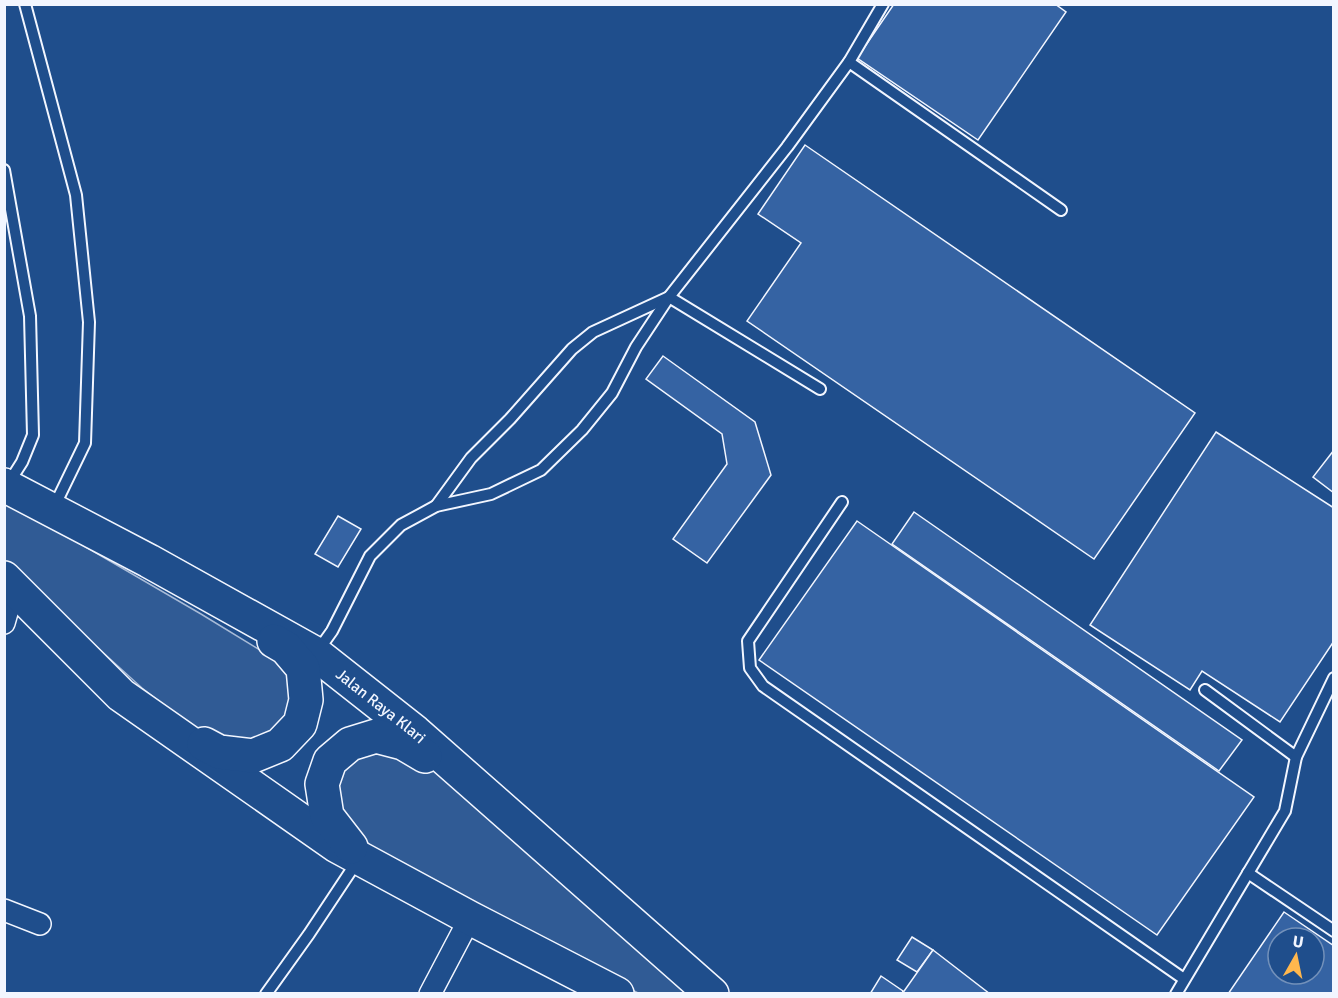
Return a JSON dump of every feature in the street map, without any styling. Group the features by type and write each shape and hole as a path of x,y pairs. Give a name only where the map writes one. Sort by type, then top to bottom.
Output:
{"highway":[{"name":"Jalan Raya Klari","path":"6,486 149,561 316,654 415,732 712,993"},
{"path":"121,695 219,752 253,756 280,745 300,723 306,700 303,668 286,648 149,561"},
{"path":"9,583 121,695 337,846 470,918 617,993"},
{"path":"360,858 327,816 322,784 330,761 350,744 376,736 394,741 473,783"}],"street":[{"path":"4,623 9,583"},
{"path":"4,910 40,924"},
{"path":"430,993 470,918"}],"lane":[{"path":"25,4 76,195 89,322 85,443 52,510"},
{"path":"316,654 332,631 370,556 401,525 436,506 491,494 541,470 582,430 612,393 636,347 669,297 787,147 849,62 883,4"},
{"path":"849,62 1061,210"},
{"path":"4,170 30,316 33,435 22,462 6,486"},
{"path":"669,297 820,389"},
{"path":"436,506 471,458 510,419 572,349 593,332 669,297"},
{"path":"842,502 748,641 750,668 763,686 1184,979"},
{"path":"1176,993 1285,811 1296,757 1334,678"},
{"path":"1205,690 1296,757"},
{"path":"266,993 360,858"},
{"path":"1248,873 1334,931"}],"shaded area":[{"path":"5,500 286,666 297,712 262,743 211,741 142,688 5,561"},
{"path":"395,747 468,790 685,993 638,993 376,859 336,800 339,765 357,752"}],"building":[{"path":"894,4 1055,4 1066,12 978,140 857,58"},
{"path":"805,145 1195,413 1094,559 747,321 801,243 758,214"},
{"path":"663,356 755,422 771,475 707,563 673,539 727,464 722,434 646,379"},
{"path":"1216,432 1334,508 1334,641 1280,722 1202,671 1190,690 1090,625"},
{"path":"1334,450 1334,493 1313,477"},
{"path":"914,512 1242,740 1219,771 892,544"},
{"path":"338,516 361,529 338,567 315,554"},
{"path":"857,521 1254,797 1157,935 759,660"},
{"path":"1284,912 1305,926 1274,926"},
{"path":"912,937 933,950 917,972 897,960"},
{"path":"1266,938 1266,986 1326,986 1326,941 1334,946 1334,994 1228,994"},
{"path":"933,950 990,994 902,994"},
{"path":"881,976 903,991 902,994 870,994"}]}
